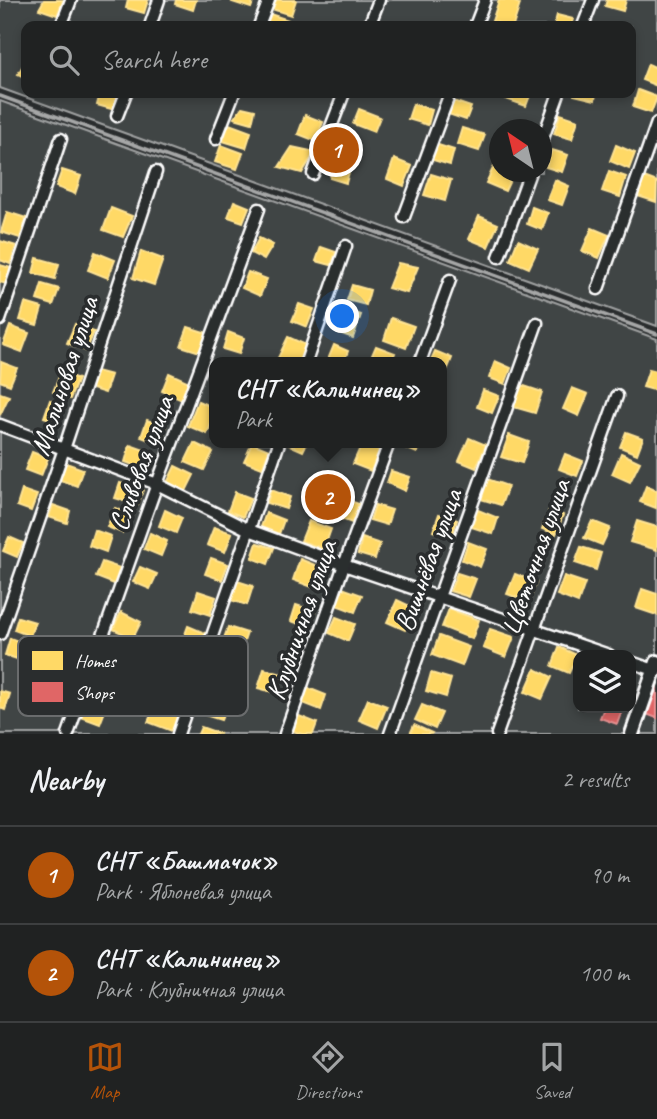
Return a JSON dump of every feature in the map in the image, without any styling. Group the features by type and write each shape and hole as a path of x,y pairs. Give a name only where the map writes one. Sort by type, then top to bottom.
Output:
{"street":[{"path":"63,21 71,0"},
{"path":"152,21 159,0"},
{"path":"261,21 269,0"},
{"path":"371,21 379,0"},
{"path":"477,21 485,0"},
{"path":"585,21 593,0"},
{"path":"117,116 124,98"},
{"path":"216,139 232,98"},
{"path":"313,174 342,98"},
{"path":"404,217 448,98"},
{"path":"549,119 557,98"},
{"path":"598,289 657,123"},
{"path":"0,320 61,139"},
{"name":"Малиновая улица","path":"0,634 156,172"},
{"path":"499,257 526,182"},
{"name":"Сливовая улица","path":"103,636 259,209"},
{"path":"308,357 346,246"},
{"path":"422,357 450,280"},
{"name":"Вишнёвая улица","path":"390,734 537,323"},
{"name":"Цветочная улица","path":"497,734 617,396"},
{"path":"0,425 157,484 249,530 594,650"},
{"path":"212,636 277,448"},
{"name":"Клубничная улица","path":"285,734 387,448"},
{"path":"632,734 656,668 636,663"},
{"name":"Сливовая улица","path":"68,734 74,716"},
{"path":"178,734 184,716"}],"shaded area":[{"path":"0,0 657,0 657,326 28,98 636,98 636,21 21,21 21,96 0,88"},
{"path":"0,101 657,339 657,734 0,734"}],"building: Homes":[{"path":"44,0 63,0 57,15 39,9"},
{"path":"128,0 148,0 144,13 126,8"},
{"path":"176,0 196,0 193,10 175,4"},
{"path":"254,0 251,8 232,2"},
{"path":"275,0 296,0 291,15 272,9"},
{"path":"499,0 520,4 515,21 492,21"},
{"path":"607,0 626,0 623,11 605,6"},
{"path":"270,14 288,20 288,21 268,21"},
{"path":"557,15 573,19 572,21 555,21"},
{"path":"648,64 657,68 657,86 642,80"},
{"path":"638,90 657,97 651,113 633,107"},
{"path":"99,98 119,98 115,110 97,105"},
{"path":"506,98 529,98 526,106"},
{"path":"453,101 471,107 466,120 448,114"},
{"path":"413,104 432,110 428,125 408,119"},
{"path":"242,107 255,110 252,123 234,118"},
{"path":"359,109 380,117 374,132 353,124"},
{"path":"560,114 578,120 572,139 554,134"},
{"path":"305,115 323,122 316,141 298,134"},
{"path":"229,124 251,132 246,148 223,141"},
{"path":"462,128 485,135 479,151 457,144"},
{"path":"435,144 454,150 450,165 430,159"},
{"path":"221,145 243,153 237,169 215,162"},
{"path":"616,145 635,153 629,169 610,161"},
{"path":"292,147 315,152 302,173 279,167"},
{"path":"552,150 568,155 562,172 552,169"},
{"path":"394,159 412,166 404,186 387,179"},
{"path":"335,160 351,165 346,183 330,178"},
{"path":"62,170 81,176 75,194 56,187"},
{"path":"609,171 626,177 620,197 602,191"},
{"path":"431,174 451,180 445,201 424,195"},
{"path":"489,177 489,182 509,182 505,191 486,183"},
{"path":"644,177 657,182 656,202 638,196"},
{"path":"555,180 569,186 562,205 547,200"},
{"path":"234,201 249,207 243,222 228,217"},
{"path":"532,207 548,213 542,230 527,224"},
{"path":"111,208 132,216 123,237 103,230"},
{"path":"7,212 26,218 20,238 1,232"},
{"path":"479,216 498,224 488,247 469,239"},
{"path":"592,228 609,235 599,258 582,251"},
{"path":"259,238 273,245 264,260 251,253"},
{"path":"518,240 538,249 529,268 510,260"},
{"path":"0,241 16,246 10,264 0,260"},
{"path":"321,247 336,252 331,265 316,261"},
{"path":"141,251 163,259 154,285 133,278"},
{"path":"95,252 115,260 108,278 88,270"},
{"path":"37,258 59,264 55,279 33,273"},
{"path":"398,263 418,267 407,293 388,288"},
{"path":"0,265 11,268 6,284 0,282"},
{"path":"248,272 267,279 260,296 242,288"},
{"path":"42,284 59,289 53,305 37,300"},
{"path":"352,285 370,290 366,305 347,300"},
{"path":"25,303 42,308 37,325 20,320"},
{"path":"299,304 314,309 307,327 292,321"},
{"path":"346,310 361,315 353,338 339,333"},
{"path":"391,318 414,326 406,348 384,340"},
{"path":"75,324 94,332 86,351 67,343"},
{"path":"10,326 29,333 22,352 3,345"},
{"path":"188,327 207,333 200,352 181,346"},
{"path":"228,332 244,338 239,354 223,349"},
{"path":"288,337 306,345 301,357 278,357"},
{"path":"334,345 348,351 346,357 329,357"},
{"path":"376,346 395,353 393,357 371,357"},
{"path":"435,351 452,358 447,370 447,357 432,357"},
{"path":"495,361 511,368 505,384 489,378"},
{"path":"1,362 17,368 10,385 0,381"},
{"path":"649,369 657,371 657,391 643,387"},
{"path":"96,371 111,375 105,393 90,388"},
{"path":"61,372 78,379 70,399 53,392"},
{"path":"169,373 189,382 182,400 162,391"},
{"path":"521,385 542,392 535,413 514,407"},
{"path":"572,388 588,394 579,416 563,409"},
{"path":"483,390 499,396 492,413 477,407"},
{"path":"0,393 9,396 0,415"},
{"path":"50,400 64,405 59,422 44,417"},
{"path":"198,401 209,406 207,434 188,426"},
{"path":"147,420 166,427 160,444 141,437"},
{"path":"626,432 643,438 637,454 620,447"},
{"path":"509,435 529,442 522,463 501,457"},
{"path":"469,438 486,445 476,468 459,461"},
{"path":"194,443 213,452 204,470 185,462"},
{"path":"130,445 150,452 144,469 125,462"},
{"path":"250,448 269,450 262,468 244,461"},
{"path":"360,448 379,450 371,471 353,464"},
{"path":"405,448 420,448 417,453"},
{"path":"32,452 48,458 41,476 25,470"},
{"path":"621,453 640,462 630,482 612,474"},
{"path":"565,454 583,461 577,476 559,469"},
{"path":"66,463 83,469 77,486 60,480"},
{"path":"175,466 194,475 185,493 166,485"},
{"path":"391,471 410,477 405,491 387,483"},
{"path":"487,479 508,486 501,505 481,499"},
{"path":"120,483 143,490 138,505 115,498"},
{"path":"646,486 657,491 656,508 640,502"},
{"path":"22,490 37,495 31,511 17,506"},
{"path":"271,490 290,497 286,509 267,503"},
{"path":"235,492 251,498 243,517 228,511"},
{"path":"336,496 359,504 352,523 330,515"},
{"path":"53,505 70,511 67,523 49,517"},
{"path":"375,505 392,510 387,525 370,520"},
{"path":"115,508 130,514 122,533 107,527"},
{"path":"165,510 182,518 176,533 159,526"},
{"path":"478,510 498,518 493,534 472,527"},
{"path":"549,510 563,515 556,534 542,529"},
{"path":"266,513 284,520 279,534 261,527"},
{"path":"439,514 457,520 452,537 433,531"},
{"path":"309,521 331,529 324,549 301,541"},
{"path":"592,521 610,528 602,545 584,538"},
{"path":"637,521 657,527 657,550 630,542"},
{"path":"214,527 232,533 225,552 207,545"},
{"path":"94,530 111,536 106,552 89,546"},
{"path":"150,533 167,541 161,556 144,549"},
{"path":"9,537 23,543 17,557 3,551"},
{"path":"362,538 380,544 375,559 358,554"},
{"path":"468,542 487,549 480,567 462,560"},
{"path":"257,543 274,548 268,564 252,558"},
{"path":"581,547 601,553 596,570 575,563"},
{"path":"211,558 228,564 222,580 205,574"},
{"path":"300,559 320,567 312,587 293,580"},
{"path":"102,562 120,568 114,584 96,577"},
{"path":"140,567 157,574 150,589 133,582"},
{"path":"457,573 476,579 469,597 450,591"},
{"path":"515,574 536,582 529,602 507,594"},
{"path":"564,576 585,583 578,603 557,595"},
{"path":"237,581 253,586 247,605 231,600"},
{"path":"342,588 362,595 355,612 336,605"},
{"path":"642,589 657,594 657,615 636,608"},
{"path":"198,591 216,597 210,615 192,609"},
{"path":"397,600 414,608 405,630 387,622"},
{"path":"296,605 315,611 310,628 291,621"},
{"path":"449,609 479,620 472,639 442,627"},
{"path":"121,612 141,622 134,636 113,629"},
{"path":"18,617 35,622 30,636 14,630"},
{"path":"336,617 355,624 348,641 329,633"},
{"path":"188,626 205,633 204,636 184,636"},
{"path":"228,627 247,633 246,636 225,636"},
{"path":"490,629 514,637 506,657 483,648"},
{"path":"439,636 469,647 462,666 432,655"},
{"path":"10,638 18,641 18,659 5,655"},
{"path":"559,647 573,653 573,664 569,673 552,666"},
{"path":"264,669 282,674 276,693 258,688"},
{"path":"535,669 552,677 542,699 525,692"},
{"path":"431,673 451,679 446,697 426,691"},
{"path":"308,688 326,695 321,710 303,703"},
{"path":"0,691 10,694 5,710 0,708"},
{"path":"368,699 387,706 378,728 359,720"},
{"path":"422,705 442,713 435,729 415,720"},
{"path":"81,716 103,716 100,724"},
{"path":"151,716 178,716 172,731 148,722"},
{"path":"299,716 317,723 313,734 293,731"},
{"path":"414,725 432,733 410,734"},
{"path":"201,727 221,734 198,734"}],"building: Shops":[{"path":"657,686 657,718 646,714"},
{"path":"602,713 621,713 617,724 600,718"}],"waterway":[{"path":"0,96 657,334"}],"place":[{"name":"СНТ «Башмачок»","path":"336,150"},
{"name":"СНТ «Калининец»","path":"328,497"}]}
